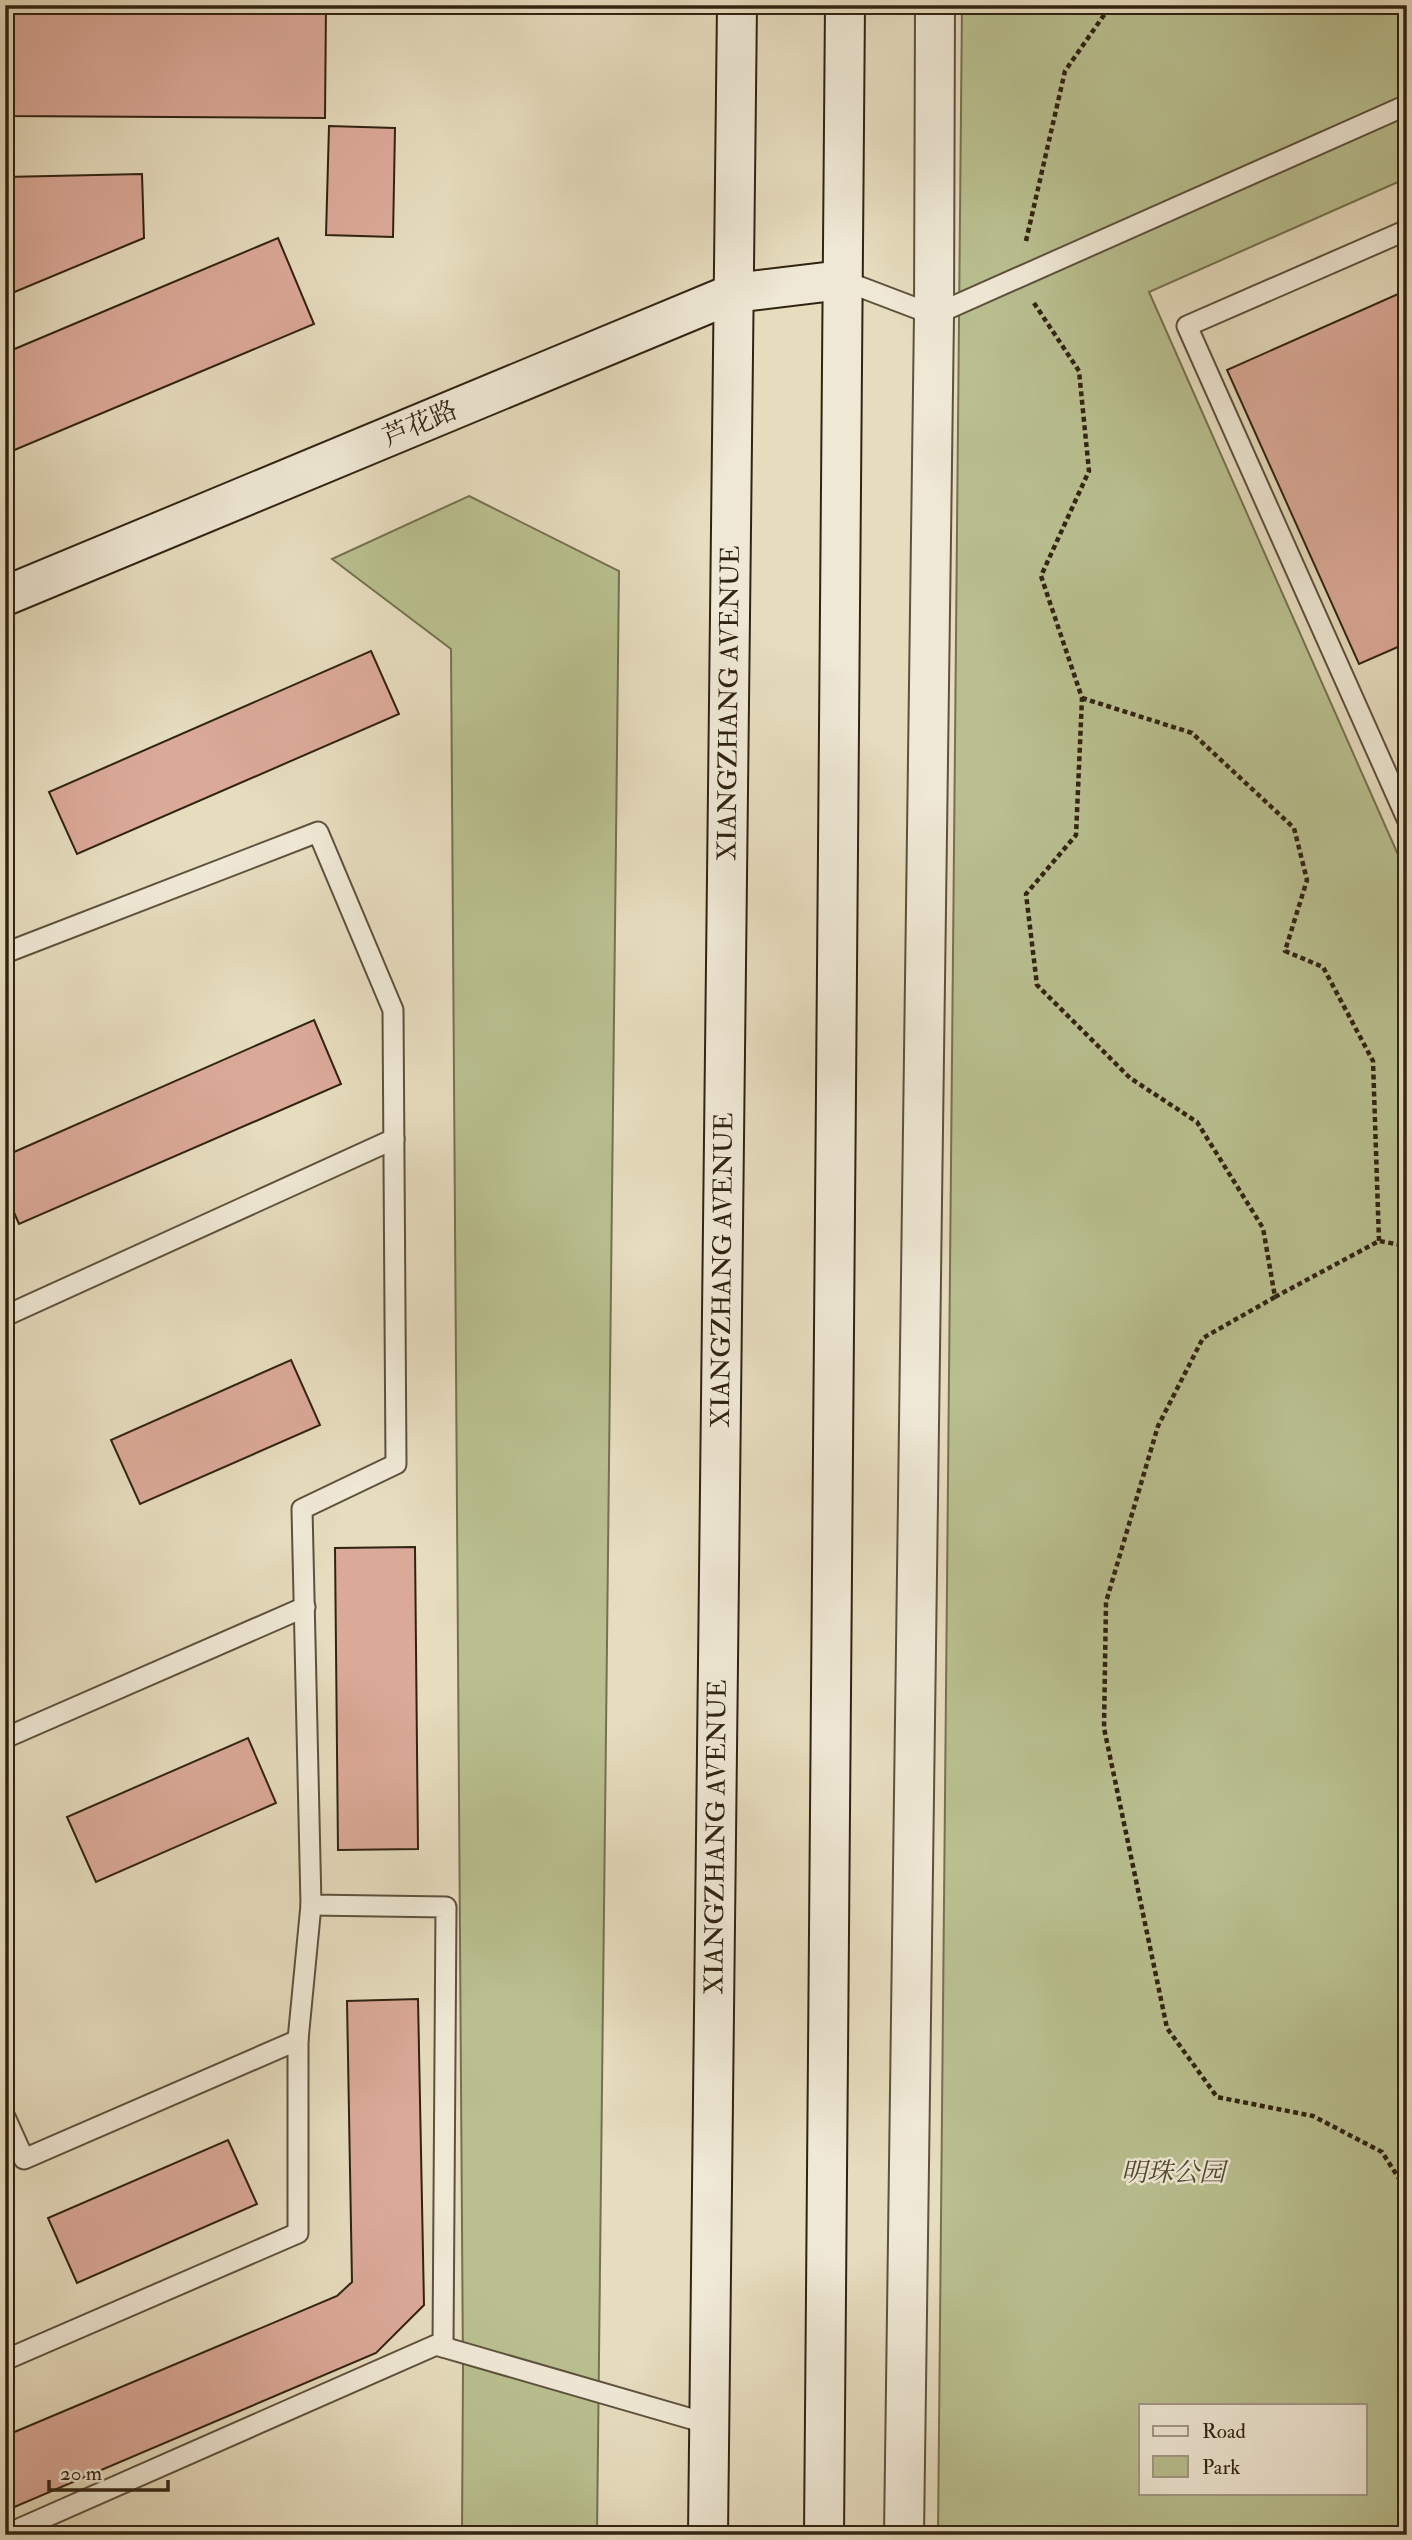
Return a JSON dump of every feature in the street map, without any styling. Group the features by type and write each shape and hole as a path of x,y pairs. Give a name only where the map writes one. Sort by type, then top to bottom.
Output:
{"main road":[{"name":"XIANGZHANG AVENUE","path":"708,2535 737,5"},
{"path":"824,2535 845,5"},
{"path":"904,2535 934,315 934,5"},
{"name":"芦花路","path":"5,596 734,293 842,280"}],"lane":[{"path":"842,280 934,315 1407,105"},
{"path":"1407,230 1186,326 1399,779 1407,819"},
{"path":"5,953 318,832 393,1010 396,1464 302,1509 311,1905 298,2040 298,2233 5,2360"},
{"path":"5,1316 394,1139"},
{"path":"5,1738 305,1607"},
{"path":"311,1905 446,1907 443,2347"},
{"path":"5,2167 298,2040"},
{"path":"5,2116 24,2159"},
{"path":"5,2535 436,2345 709,2424"}],"path":[{"path":"1111,5 1065,71 1017,277 1079,371 1089,471 1041,576 1083,698 1076,835 1026,894 1037,985 1130,1077 1197,1122 1263,1228 1275,1297"},
{"path":"1083,698 1192,733 1294,828 1307,880 1286,951 1323,967 1373,1061 1379,1241"},
{"path":"1407,1246 1379,1241 1203,1338 1158,1426 1106,1602 1104,1728 1167,2028 1217,2097 1313,2116 1382,2152 1407,2191"}],"green space":[{"name":"明珠公园","path":"962,5 1407,5 1407,178 1149,292 1407,875 1407,2535 938,2535"},
{"path":"469,496 619,571 597,2535 462,2535 451,649 332,559"}],"building":[{"path":"5,5 326,5 325,118 5,116"},
{"path":"329,126 395,128 393,237 326,235"},
{"path":"142,174 144,238 5,296 5,177"},
{"path":"278,238 314,324 5,454 5,353"},
{"path":"1407,290 1407,643 1359,664 1227,370"},
{"path":"371,651 399,714 77,854 49,792"},
{"path":"314,1020 341,1084 19,1224 5,1192 5,1156"},
{"path":"291,1360 320,1425 140,1504 111,1440"},
{"path":"415,1547 418,1849 338,1850 335,1548"},
{"path":"248,1738 276,1803 96,1882 67,1817"},
{"path":"418,1999 424,2305 376,2353 5,2511 5,2436 337,2296 352,2282 347,2001"},
{"path":"228,2140 257,2204 77,2283 48,2218"}]}
